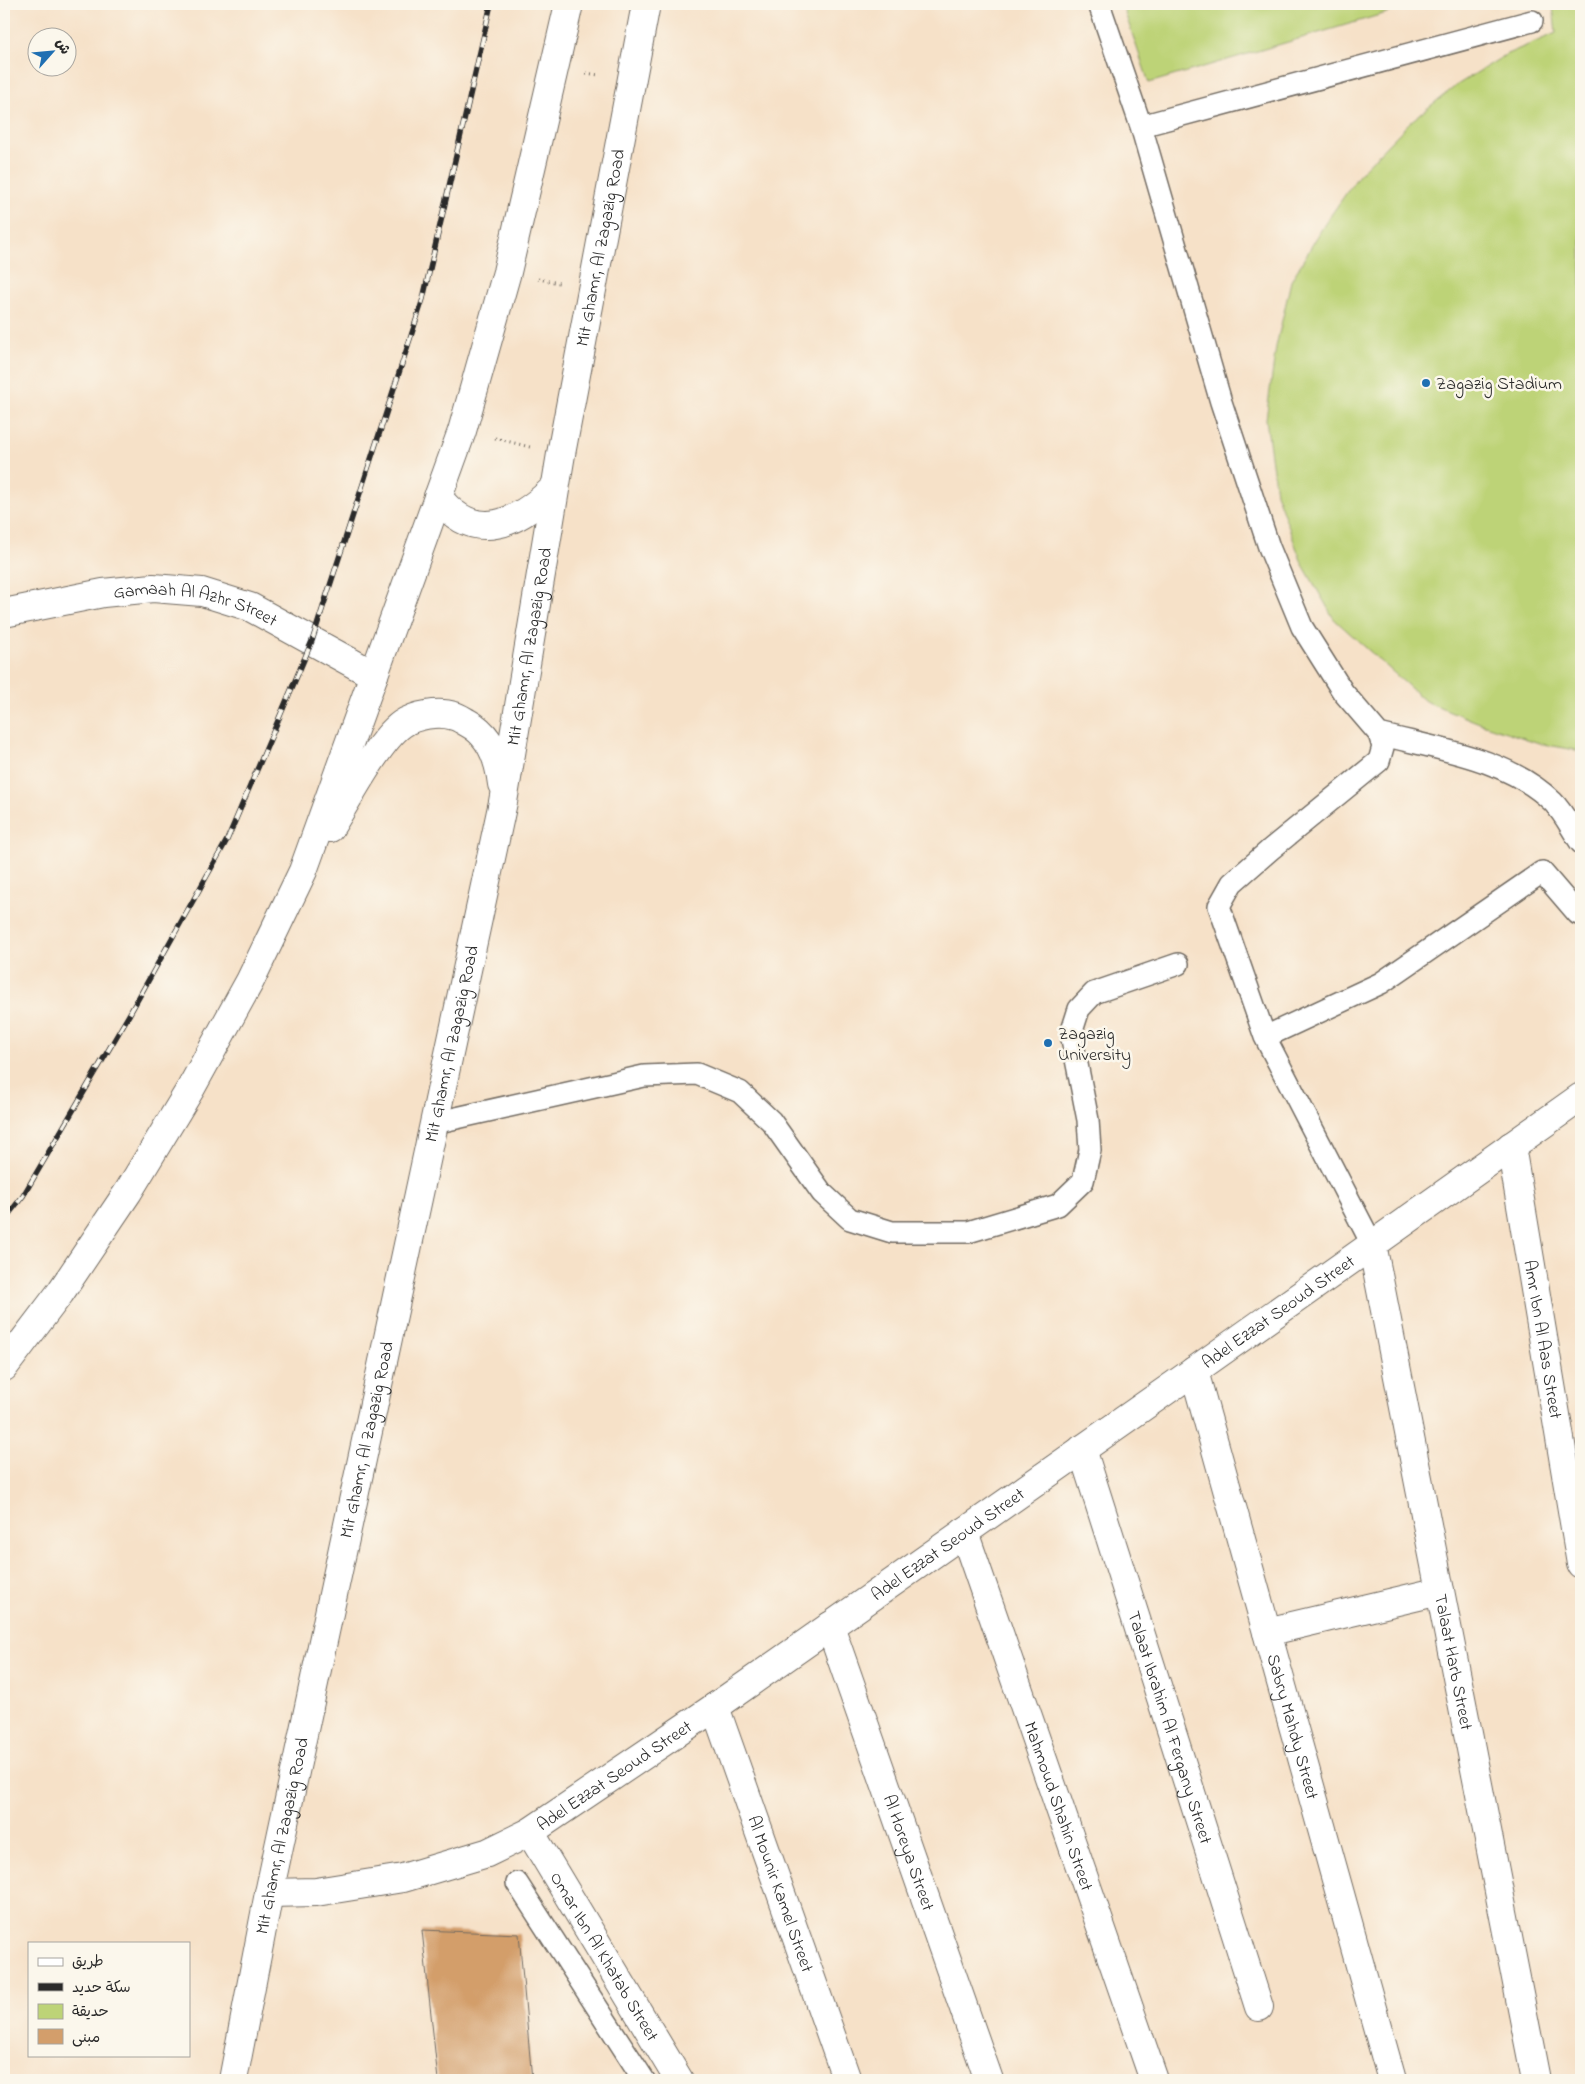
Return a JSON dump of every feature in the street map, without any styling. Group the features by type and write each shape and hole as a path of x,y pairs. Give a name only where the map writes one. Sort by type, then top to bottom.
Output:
{"main road":[{"path":"4,1367 60,1293 128,1192 191,1088 250,981 302,871 462,431 507,272 569,4"},
{"name":"Mit Ghamr, Al Zagazig Road","path":"233,2080 269,1893 504,802 560,454 646,4"},
{"path":"438,498 457,518 470,524 496,525 525,512 542,501 555,487"},
{"name":"Gamaah Al Azhr Street","path":"4,613 103,593 152,588 202,592 250,607 374,675"},
{"path":"302,871 384,743 403,724 427,714 454,715 477,728 494,749 500,768 504,802"},
{"name":"Adel Ezzat Seoud Street","path":"269,1893 316,1892 403,1878 487,1853 530,1832 830,1626 1581,1097"},
{"name":"Amr Ibn Al Aas Street","path":"1511,1146 1581,1564"},
{"name":"Talaat Harb Street","path":"1372,1244 1536,2080"},
{"name":"Sabry Mahdy Street","path":"1194,1371 1392,2080"},
{"name":"Talaat Ibrahim Al Fergany Street","path":"1082,1449 1258,2007"},
{"name":"Mahmoud Shahin Street","path":"964,1532 1154,2080"},
{"path":"1267,1632 1440,1591"},
{"name":"Al Horeya Street","path":"830,1626 989,2080"},
{"name":"Al Mounir Kamel Street","path":"714,1706 847,2080"},
{"name":"Omar Ibn Al Khatab Street","path":"530,1832 679,2080"}],"lane":[{"path":"1098,4 1141,126 1221,402 1269,547 1302,628 1343,692 1379,734 1383,748 1379,761 1232,883 1219,906 1265,1037 1372,1244"},
{"path":"1141,126 1532,21"},
{"path":"1379,734 1468,756 1517,776 1553,803 1581,843"},
{"path":"1265,1037 1381,983 1542,872 1578,914"},
{"path":"434,1123 644,1076 697,1074 740,1092 771,1121 822,1193 850,1219 892,1232 968,1232 1058,1205 1083,1181 1090,1150 1088,1120 1071,1034 1078,1008 1094,993 1178,964"},
{"path":"517,1883 644,2080"}],"path":[{"path":"556,66 632,82"},
{"path":"507,272 592,290"},
{"path":"462,431 560,454"}],"green space":[{"path":"1122,4 1417,4 1149,83"},
{"name":"Zagazig Stadium","path":"1581,4 1581,751 1542,744 1482,724 1425,701 1334,619 1302,563 1276,493 1266,419 1276,347 1291,281 1324,225 1361,172 1410,122 1457,85 1507,54 1556,33 1553,7"}],"building":[{"path":"422,1930 519,1934 532,2080 438,2080"}],"railway":[{"path":"4,1220 23,1196 129,1015 227,840 312,641 423,299 491,4"}],"place":[{"name":"Zagazig Stadium","path":"1426,383"},
{"name":"Zagazig University","path":"1048,1043"}]}
